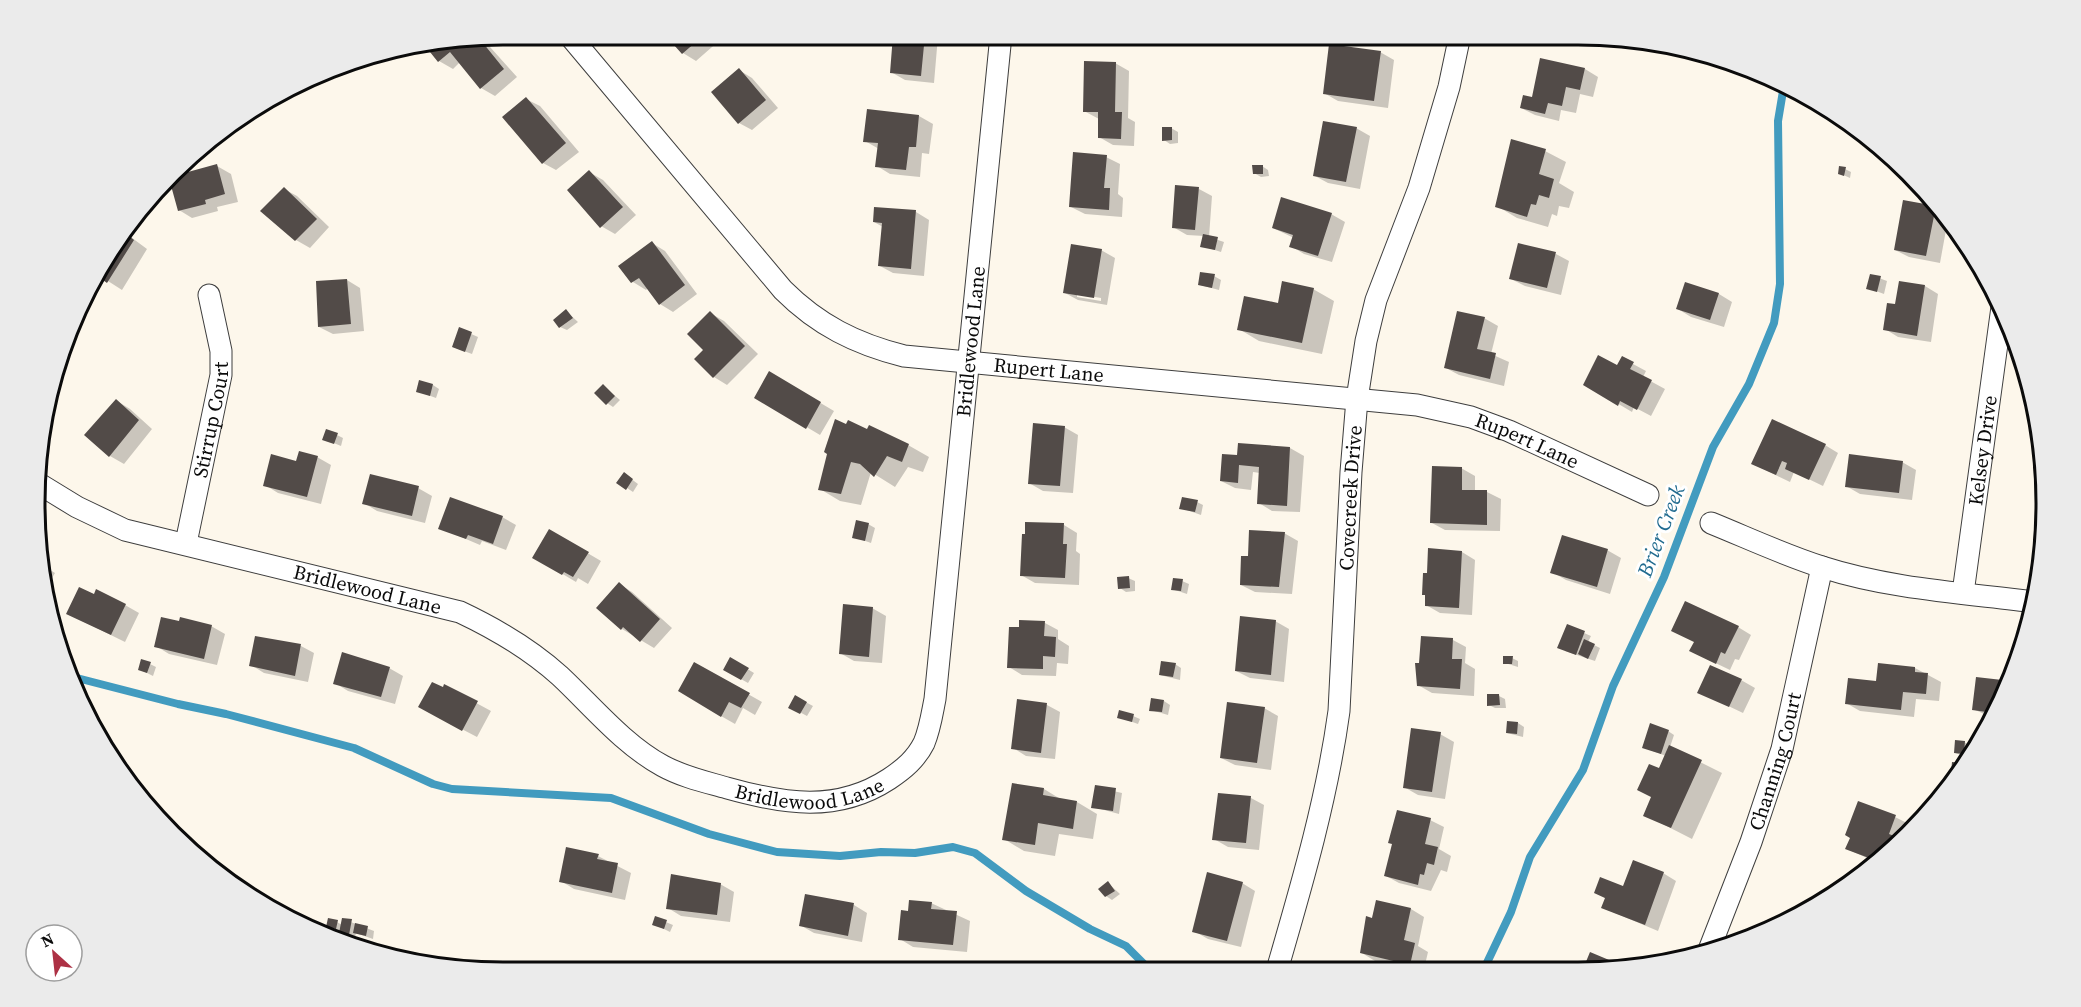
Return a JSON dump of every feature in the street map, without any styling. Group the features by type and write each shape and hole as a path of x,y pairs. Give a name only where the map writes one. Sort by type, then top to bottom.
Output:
{"street":[{"name":"Rupert Lane","path":"578,45 775,281 803,310 851,340 904,356 1416,405 1472,417 1509,430 1648,495"},
{"name":"Bridlewood Lane","path":"46,488 77,507 125,530 186,543 460,612 487,625 533,654 634,746 662,765 686,776 784,802 811,804 831,803 874,789 905,768 919,751 929,729 935,699 1000,45"},
{"name":"Covecreek Drive","path":"1279,962 1313,847 1335,741 1345,623 1357,399 1366,341 1376,300 1419,188 1449,87 1458,45"},
{"name":"Stirrup Court","path":"186,543 221,375 221,351 209,295"},
{"name":"Kelsey Drive","path":"1963,593 2000,325"},
{"path":"1711,523 1822,567 1900,585 2025,601"},
{"name":"Channing Court","path":"1711,942 1751,842 1782,748 1822,567"}],"building":[{"path":"674,45 692,45 682,54"},
{"path":"892,45 924,45 921,76 890,73"},
{"path":"1329,45 1381,51 1374,101 1323,94"},
{"path":"485,46 504,69 480,89 450,52 438,62 430,51"},
{"path":"1540,58 1585,68 1580,90 1566,87 1562,106 1548,103 1545,114 1520,108 1523,95 1532,97"},
{"path":"1084,61 1116,62 1115,112 1122,112 1121,139 1098,138 1098,112 1083,112"},
{"path":"739,68 766,100 738,124 711,92"},
{"path":"526,97 566,143 542,164 502,117"},
{"path":"867,109 919,115 916,147 909,147 906,170 875,167 878,143 863,142"},
{"path":"1323,121 1357,127 1346,182 1313,176"},
{"path":"1162,127 1172,127 1172,140 1162,141"},
{"path":"1511,139 1546,149 1539,174 1554,179 1549,198 1539,195 1536,205 1531,204 1527,217 1495,207"},
{"path":"1073,152 1107,155 1104,188 1110,188 1109,210 1069,207"},
{"path":"217,164 225,194 205,200 206,204 178,211 171,187 186,172"},
{"path":"1252,165 1263,165 1263,174 1253,174"},
{"path":"1839,166 1846,167 1844,176 1838,174"},
{"path":"589,170 623,207 600,228 567,190"},
{"path":"1175,185 1199,187 1195,230 1172,228"},
{"path":"284,187 317,219 295,241 260,211"},
{"path":"1281,197 1332,213 1318,256 1289,247 1293,235 1272,228"},
{"path":"1903,200 1924,204 1934,216 1926,256 1894,250"},
{"path":"874,207 916,210 911,269 878,266 882,223 873,222"},
{"path":"1203,234 1218,237 1215,250 1200,247"},
{"path":"130,237 134,240 107,283 103,280"},
{"path":"652,241 685,285 659,305 639,278 631,283 618,266"},
{"path":"1518,243 1556,252 1547,288 1509,279"},
{"path":"1071,244 1102,249 1094,298 1063,293"},
{"path":"1200,272 1215,274 1212,288 1198,285"},
{"path":"1870,274 1881,276 1877,292 1866,289"},
{"path":"347,279 351,324 318,327 316,281"},
{"path":"1282,281 1314,288 1302,343 1237,330 1244,296 1278,303"},
{"path":"1899,281 1925,285 1917,336 1883,330 1887,303 1895,304"},
{"path":"1685,282 1719,293 1710,320 1676,309"},
{"path":"566,309 573,318 559,328 553,320"},
{"path":"710,311 745,346 713,378 694,359 703,350 687,334"},
{"path":"1457,311 1485,317 1477,349 1496,353 1490,379 1444,368"},
{"path":"459,327 472,332 465,352 452,347"},
{"path":"1598,355 1617,365 1622,356 1634,362 1630,369 1652,380 1637,410 1620,401 1618,406 1583,385"},
{"path":"769,371 821,402 806,429 754,398"},
{"path":"419,380 433,384 430,396 416,392"},
{"path":"603,384 615,396 606,405 594,393"},
{"path":"116,399 139,420 109,457 84,435"},
{"path":"835,419 846,424 848,420 867,429 869,425 909,444 902,462 887,456 874,477 860,464 851,462 841,494 818,490 827,454 824,452"},
{"path":"1772,419 1826,444 1809,480 1785,469 1787,463 1782,461 1776,475 1751,464"},
{"path":"1033,423 1065,426 1060,486 1028,484"},
{"path":"326,429 338,433 334,444 322,440"},
{"path":"1238,443 1290,447 1287,506 1257,504 1259,467 1239,465 1238,483 1220,481 1222,454 1237,455"},
{"path":"299,451 318,456 307,497 263,486 271,454 296,461"},
{"path":"1849,454 1903,461 1899,493 1845,487"},
{"path":"1432,466 1462,467 1462,490 1487,490 1487,525 1430,523"},
{"path":"624,472 633,479 626,490 616,483"},
{"path":"370,474 419,486 412,516 362,504"},
{"path":"450,497 503,516 493,544 468,535 466,539 438,529"},
{"path":"1182,497 1198,500 1195,512 1179,509"},
{"path":"856,520 869,523 865,541 852,538"},
{"path":"1025,522 1064,523 1063,544 1067,544 1065,578 1020,576 1022,534 1025,534"},
{"path":"549,529 589,552 573,577 564,572 562,575 532,558"},
{"path":"1249,530 1285,532 1279,587 1240,585 1241,556 1248,556"},
{"path":"1562,535 1608,549 1597,587 1550,573"},
{"path":"1428,548 1462,551 1459,608 1425,606 1425,595 1422,595 1423,573 1427,573"},
{"path":"1129,576 1130,588 1118,589 1117,577"},
{"path":"1173,578 1183,579 1181,591 1171,590"},
{"path":"619,582 660,619 640,642 623,627 621,630 596,608"},
{"path":"79,587 94,594 96,589 126,604 111,635 66,614"},
{"path":"1685,601 1739,626 1725,654 1721,652 1716,664 1689,651 1694,642 1671,631"},
{"path":"843,604 873,607 869,657 839,654"},
{"path":"1240,616 1276,620 1271,675 1235,671"},
{"path":"161,617 179,621 180,617 212,625 204,659 154,647"},
{"path":"1019,620 1045,621 1044,636 1056,637 1055,657 1043,656 1043,669 1007,668 1009,627 1019,627"},
{"path":"1567,624 1585,631 1576,655 1557,648"},
{"path":"255,636 301,644 295,676 249,666"},
{"path":"1421,636 1453,638 1452,659 1462,659 1460,689 1417,686 1415,663 1419,663"},
{"path":"1584,639 1595,644 1588,659 1578,654"},
{"path":"342,652 390,667 381,697 333,684"},
{"path":"1503,656 1513,656 1512,664 1503,664"},
{"path":"730,657 749,668 741,680 723,670"},
{"path":"141,659 151,662 147,673 138,670"},
{"path":"1161,661 1176,663 1173,677 1159,675"},
{"path":"694,662 750,693 741,708 729,702 721,717 678,691"},
{"path":"1878,663 1915,667 1915,672 1928,673 1926,694 1903,692 1901,710 1845,704 1848,678 1876,681"},
{"path":"1710,665 1742,679 1729,707 1697,693"},
{"path":"1976,677 2001,680 1986,712 1972,710"},
{"path":"432,682 443,687 444,684 478,701 462,731 418,707"},
{"path":"1487,694 1499,694 1500,705 1487,706"},
{"path":"795,695 807,702 800,714 788,708"},
{"path":"1151,698 1164,700 1162,712 1149,711"},
{"path":"1017,699 1047,703 1041,753 1011,749"},
{"path":"1227,702 1265,707 1257,763 1220,758"},
{"path":"1119,710 1134,714 1132,722 1117,718"},
{"path":"1507,721 1518,722 1517,734 1506,733"},
{"path":"1650,723 1669,730 1661,754 1642,748"},
{"path":"1411,728 1441,732 1432,792 1403,788"},
{"path":"1955,740 1965,741 1962,754 1954,753"},
{"path":"1669,745 1702,760 1671,828 1643,816 1651,797 1637,790 1649,764 1659,768"},
{"path":"1012,783 1044,788 1043,795 1077,801 1073,829 1038,823 1035,845 1002,840"},
{"path":"1095,785 1116,788 1113,811 1091,808"},
{"path":"1218,793 1251,796 1246,843 1212,840"},
{"path":"1858,801 1896,815 1889,834 1893,836 1868,858 1845,849 1850,838 1845,835"},
{"path":"1397,810 1431,818 1425,844 1438,847 1434,865 1427,863 1424,875 1420,874 1418,885 1384,876 1392,844 1388,843"},
{"path":"566,847 599,854 597,859 618,863 612,893 559,882"},
{"path":"1633,860 1664,872 1645,925 1601,908 1605,898 1594,893 1600,877 1623,886"},
{"path":"1207,872 1243,882 1227,941 1192,932"},
{"path":"671,874 721,883 717,915 666,909"},
{"path":"1108,881 1115,891 1105,897 1098,889"},
{"path":"805,894 854,903 848,936 799,926"},
{"path":"909,900 932,902 931,909 957,911 953,945 898,940 901,910 908,911"},
{"path":"1376,900 1411,908 1404,940 1415,943 1411,962 1398,962 1360,953 1366,916 1372,918"},
{"path":"655,916 667,920 664,929 652,925"},
{"path":"328,918 338,920 336,929 326,926"},
{"path":"342,918 352,919 349,935 339,931"},
{"path":"355,923 368,926 366,936 353,933"},
{"path":"1590,952 1611,961 1607,961 1586,962"}],"waterway":[{"name":"Brier Creek","path":"1487,962 1511,912 1530,857 1583,770 1613,686 1664,577 1713,447 1749,384 1774,323 1780,284 1778,121 1783,93"},
{"path":"80,679 354,748 433,784 452,789 611,798 709,834 777,852 840,856 881,852 915,853 953,847 975,853 1026,891 1090,929 1126,946 1142,962"}]}
